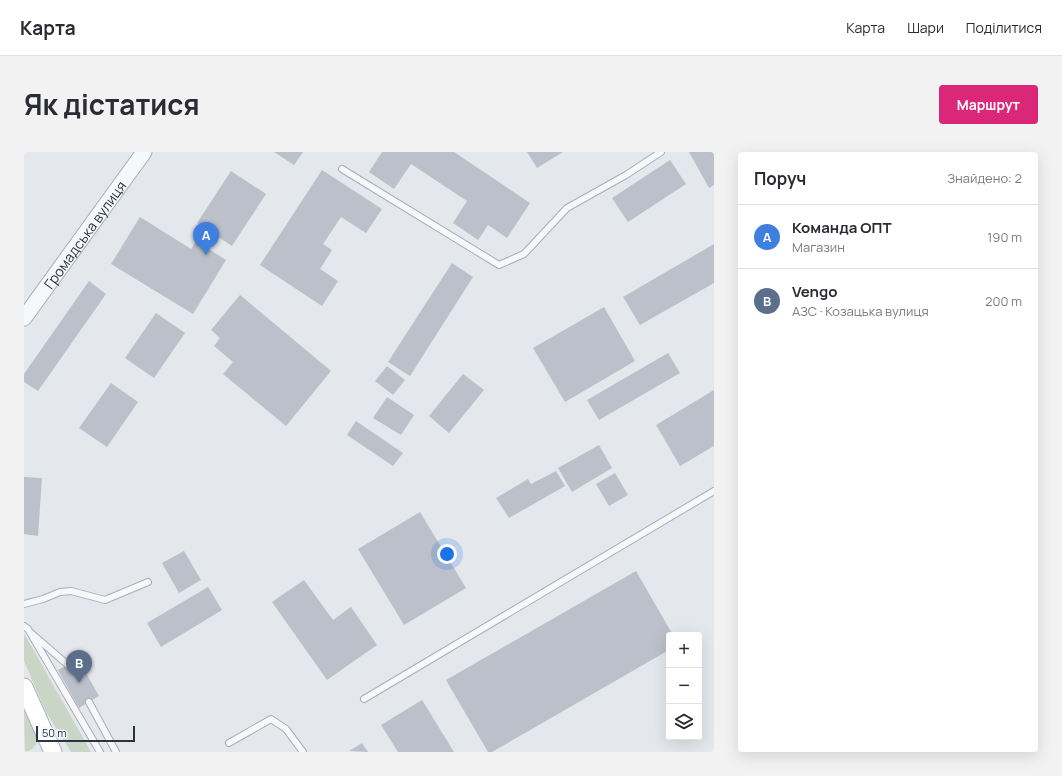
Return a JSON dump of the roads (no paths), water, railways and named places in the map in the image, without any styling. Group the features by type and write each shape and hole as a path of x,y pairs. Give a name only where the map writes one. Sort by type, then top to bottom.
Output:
{"main road":[{"path":"24,687 53,752"}],"street":[{"name":"Громадська вулиця","path":"24,318 144,152"}],"lane":[{"path":"342,169 499,265 524,254 567,208 626,175 661,152"},
{"path":"364,699 714,491"},
{"path":"24,604 43,599 60,592 71,591 105,600 148,582"},
{"path":"26,628 68,665"},
{"path":"26,628 100,752"},
{"path":"89,702 116,752"},
{"path":"229,743 271,719 286,729 303,752"}],"place":[{"name":"Команда ОПТ","path":"206,255"},
{"name":"Vengo","path":"79,683"}]}
